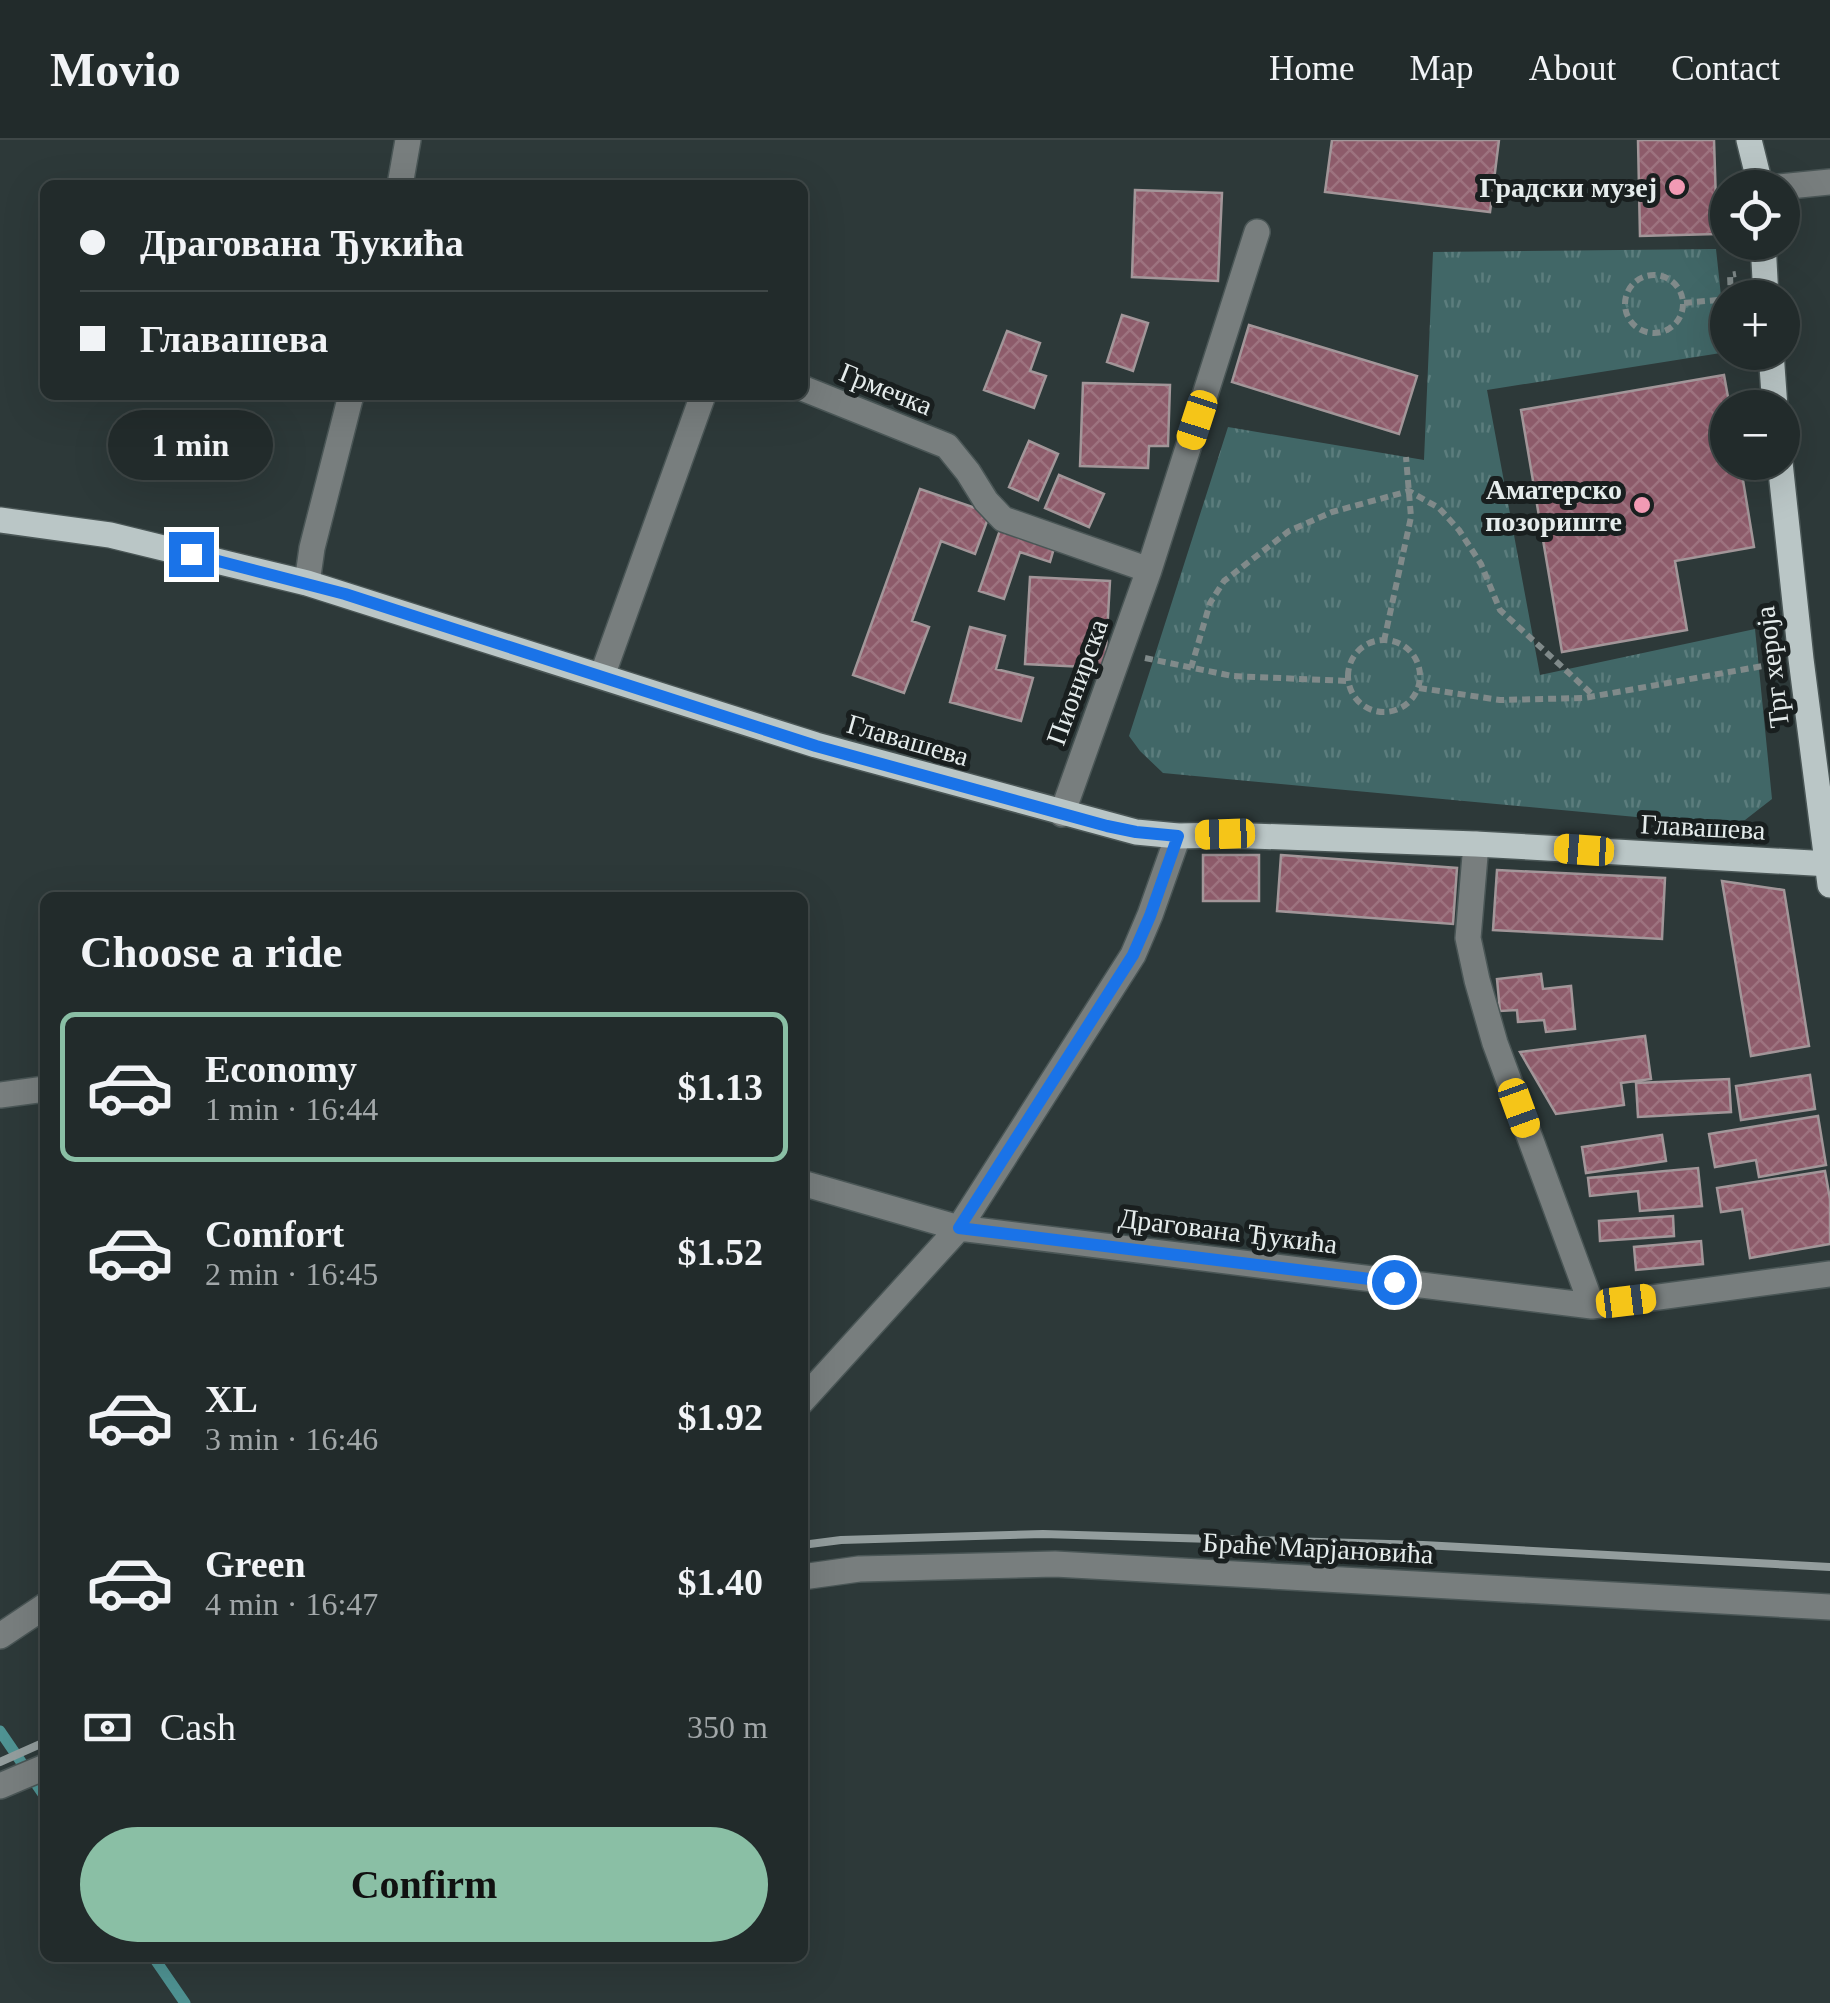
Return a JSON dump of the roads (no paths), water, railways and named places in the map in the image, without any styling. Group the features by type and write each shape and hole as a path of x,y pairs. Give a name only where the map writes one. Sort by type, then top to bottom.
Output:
{"main road":[{"path":"1748,140 1758,170"},
{"path":"1759,140 1762,170"},
{"name":"Трг хероја","path":"1782,480 1829,871"},
{"name":"Главашева","path":"0,520 110,535 306,583 816,746 1136,832 1476,844 1829,871"}],"street":[{"path":"401,180 408,140"},
{"path":"1800,185 1830,182"},
{"name":"Пионирска","path":"1062,814 1149,570 1256,232"},
{"name":"Грмечка","path":"808,390 947,446 1003,520 1149,570"},
{"path":"306,583 350,400"},
{"path":"602,676 701,400"},
{"path":"808,1394 959,1228 1133,955 1178,836"},
{"path":"1476,844 1468,938 1477,980 1495,1043 1592,1306"},
{"path":"0,1095 40,1091"},
{"name":"Драгована Ђукића","path":"808,1185 959,1228 1592,1306 1830,1274"},
{"name":"Браће Марјановића","path":"808,1576 859,1569 1056,1564 1830,1607"},
{"path":"0,1636 40,1609"},
{"path":"0,1786 40,1769"}],"waterway":[{"path":"0,1731 40,1790"},
{"path":"157,1962 185,2003"}],"railway":[{"path":"808,1544 1043,1534 1423,1545 1830,1567"},
{"path":"0,1762 40,1744"}],"place":[{"name":"Градски музеј","path":"1677,187"},
{"name":"Аматерско позориште","path":"1642,505"}]}
